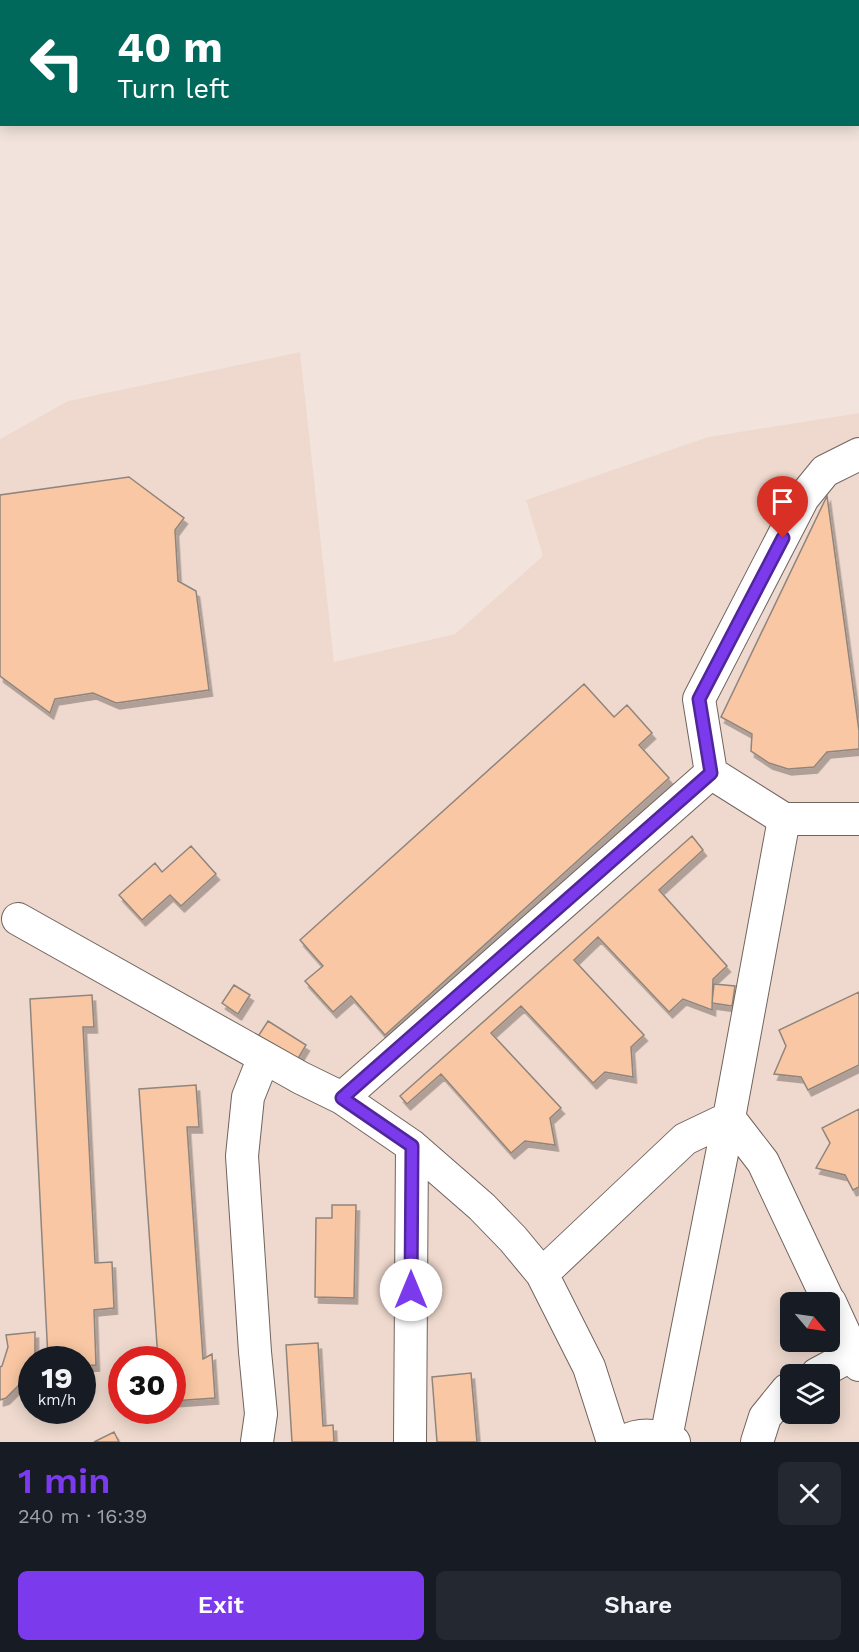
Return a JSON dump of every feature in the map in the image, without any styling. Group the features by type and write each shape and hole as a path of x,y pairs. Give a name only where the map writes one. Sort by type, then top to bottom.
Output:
{"street":[{"path":"859,454 825,471 804,498 699,699 711,773 784,819 859,819"},
{"path":"342,1098 711,773"},
{"path":"623,1442 630,1438 648,1435 670,1440 784,819"},
{"path":"18,919 301,1078 342,1098 412,1146 482,1207 542,1274 590,1367 614,1442"},
{"path":"257,1442 261,1414 242,1156 248,1097 264,1057"},
{"path":"542,1274 685,1139 729,1119"},
{"path":"729,1119 763,1162 825,1292"},
{"path":"410,1442 412,1146"},
{"path":"840,1323 857,1360 840,1366"},
{"path":"757,1442 765,1417 780,1400"}],"shaded area":[{"path":"300,352 334,662 455,634 543,556 526,500 708,437 859,413 859,1442 0,1442 0,439 68,401"}],"building":[{"path":"129,477 184,518 175,530 178,581 196,591 209,690 116,703 93,693 55,699 50,713 0,676 0,495"},
{"path":"827,496 859,731 859,749 827,752 814,767 788,769 769,763 751,751 752,734 721,717"},
{"path":"584,684 614,717 627,705 652,733 639,745 669,778 385,1035 351,996 333,1012 305,981 323,966 300,940"},
{"path":"692,836 703,850 659,890 727,966 713,979 712,1010 683,999 669,1012 598,937 574,960 644,1035 631,1047 633,1077 605,1072 593,1083 521,1006 491,1033 561,1108 550,1118 555,1145 525,1141 511,1153 441,1074 407,1104 400,1096"},
{"path":"191,846 216,874 181,906 170,895 142,920 119,895 155,863 162,872"},
{"path":"714,984 735,986 732,1006 712,1003"},
{"path":"234,985 250,995 238,1014 222,1003"},
{"path":"859,992 859,1065 808,1090 801,1077 774,1074 786,1046 779,1030"},
{"path":"92,995 94,1027 83,1027 95,1263 112,1262 114,1308 94,1310 95,1346 47,1346 30,999"},
{"path":"268,1021 306,1045 296,1062 257,1038"},
{"path":"196,1085 199,1127 187,1127 203,1359 212,1354 215,1398 186,1400 186,1346 157,1346 139,1089"},
{"path":"859,1109 859,1187 853,1190 845,1175 816,1168 830,1143 822,1128"},
{"path":"332,1205 356,1205 354,1298 315,1297 316,1218 332,1218"},
{"path":"35,1332 35,1346 18,1346 18,1386 6,1398 0,1400 0,1367 8,1347 6,1335"},
{"path":"318,1343 323,1426 333,1425 334,1442 292,1442 286,1345"},
{"path":"471,1373 477,1442 437,1442 432,1377"},
{"path":"114,1432 119,1442 94,1442"}],"route":[{"path":"411,1290 412,1146 342,1098 711,773 699,699 783,538"}]}
